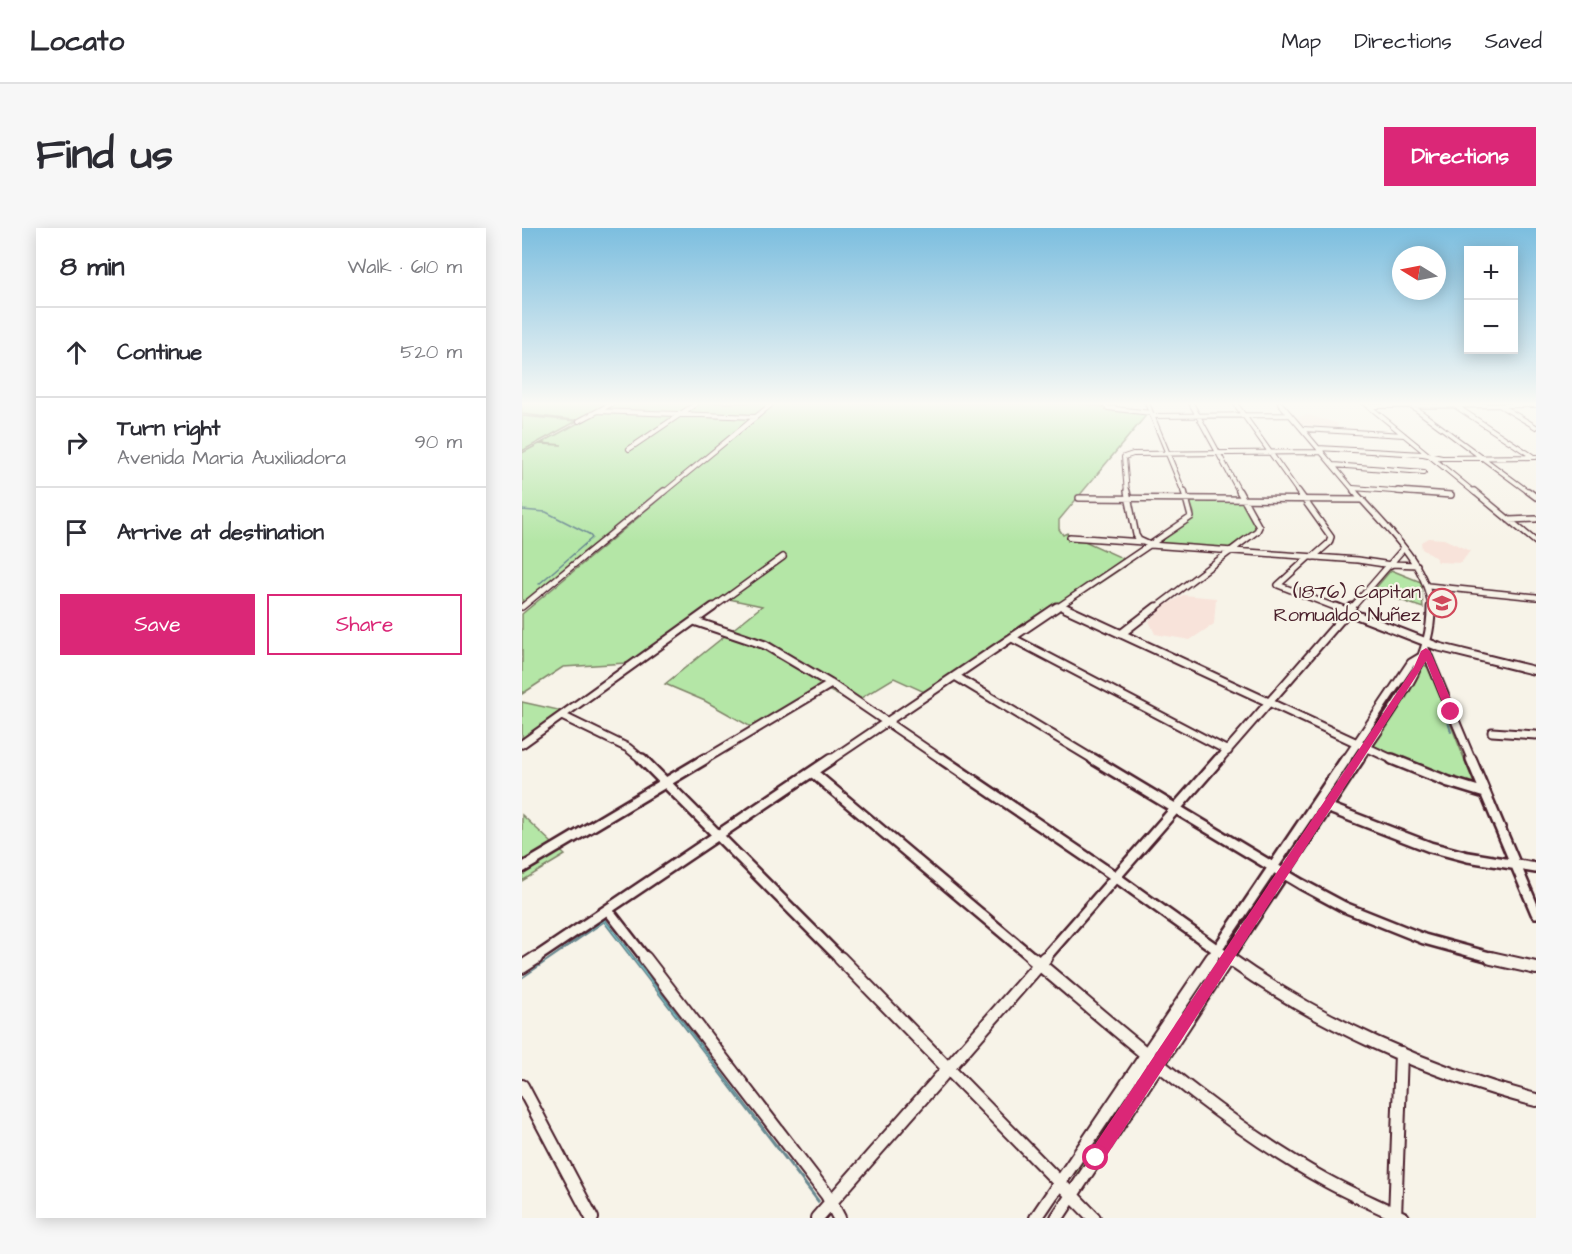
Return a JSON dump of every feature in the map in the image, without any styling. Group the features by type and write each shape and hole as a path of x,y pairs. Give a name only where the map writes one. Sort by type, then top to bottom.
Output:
{"street":[{"path":"522,607 716,449"},
{"path":"522,967 1060,606 1146,544 1191,517 1166,449"},
{"path":"1121,634 1257,531 1259,527 1217,449"},
{"path":"1268,449 1331,537 1329,543 1278,585 1350,612 1425,650 1460,653 1536,671"},
{"path":"1146,544 1136,535 1128,499 1124,457 1133,454 1167,452 1271,453 1321,449"},
{"path":"1057,1218 1283,874 1322,805 1361,746 1419,667 1425,650 1432,604 1428,586 1417,565 1334,465 1324,449"},
{"path":"1324,449 1361,489"},
{"path":"1328,449 1430,455 1442,458 1535,457"},
{"path":"1423,449 1536,542"},
{"path":"1471,449 1536,497"},
{"path":"1334,465 1424,472"},
{"path":"1353,488 1451,495"},
{"path":"1079,498 1363,500"},
{"path":"1509,520 1536,519"},
{"path":"1070,537 1358,560 1391,565 1417,565"},
{"path":"817,1218 1404,548"},
{"path":"522,744 783,557"},
{"path":"1428,586 1536,597"},
{"path":"1060,606 1361,746 1415,769 1485,793"},
{"path":"694,621 765,645 831,684 1116,878 1263,983 1304,1007 1401,1053 1485,1088 1536,1100"},
{"path":"1012,638 1228,751"},
{"path":"1425,650 1536,913"},
{"path":"955,676 1283,874 1360,914 1424,939 1477,955 1536,968"},
{"path":"522,868 831,684"},
{"path":"562,716 628,748 666,782 1094,1218"},
{"path":"1492,732 1536,735"},
{"path":"812,772 1158,1064 1250,1133 1325,1180 1398,1217 1401,1053"},
{"path":"1322,805 1430,847 1468,857 1536,868"},
{"path":"1036,1218 1273,868 1322,805"},
{"path":"608,910 827,1195 839,1218"},
{"path":"522,1086 592,1218"}],"shaded area":[{"path":"1428,538 1444,539 1470,551 1461,563 1438,562 1436,558 1422,549 1421,542"},
{"path":"1183,595 1216,598 1214,624 1190,640 1155,634 1149,621 1163,607"}],"green space":[{"path":"529,449 1118,449 1059,520 1059,529 1063,535 1067,533 1131,562 931,695 894,678 853,703 828,690 758,731 705,701 665,684 762,606 729,599 642,662 563,667 522,694 522,614 640,516 638,515 522,605 522,453"},
{"path":"1190,501 1242,501 1255,529 1226,550 1157,544 1193,518 1194,513"},
{"path":"1391,570 1421,582 1423,608 1373,591"},
{"path":"1424,665 1428,667 1475,786 1372,748"},
{"path":"522,702 572,713 522,749"},
{"path":"522,815 565,855 522,881"},
{"path":"1147,1063 1151,1066 1077,1176 1075,1171"}],"water":[{"path":"605,919 818,1202 604,922 522,978"}],"waterway":[{"path":"522,510 546,512 589,534 592,538 539,584"},
{"path":"1448,722 1451,732"}],"place":[{"name":"(1876) Capitan Romualdo Nuñez","path":"1442,603"}],"route":[{"path":"1096,1158 1419,667 1421,657 1426,651 1451,712"}]}
